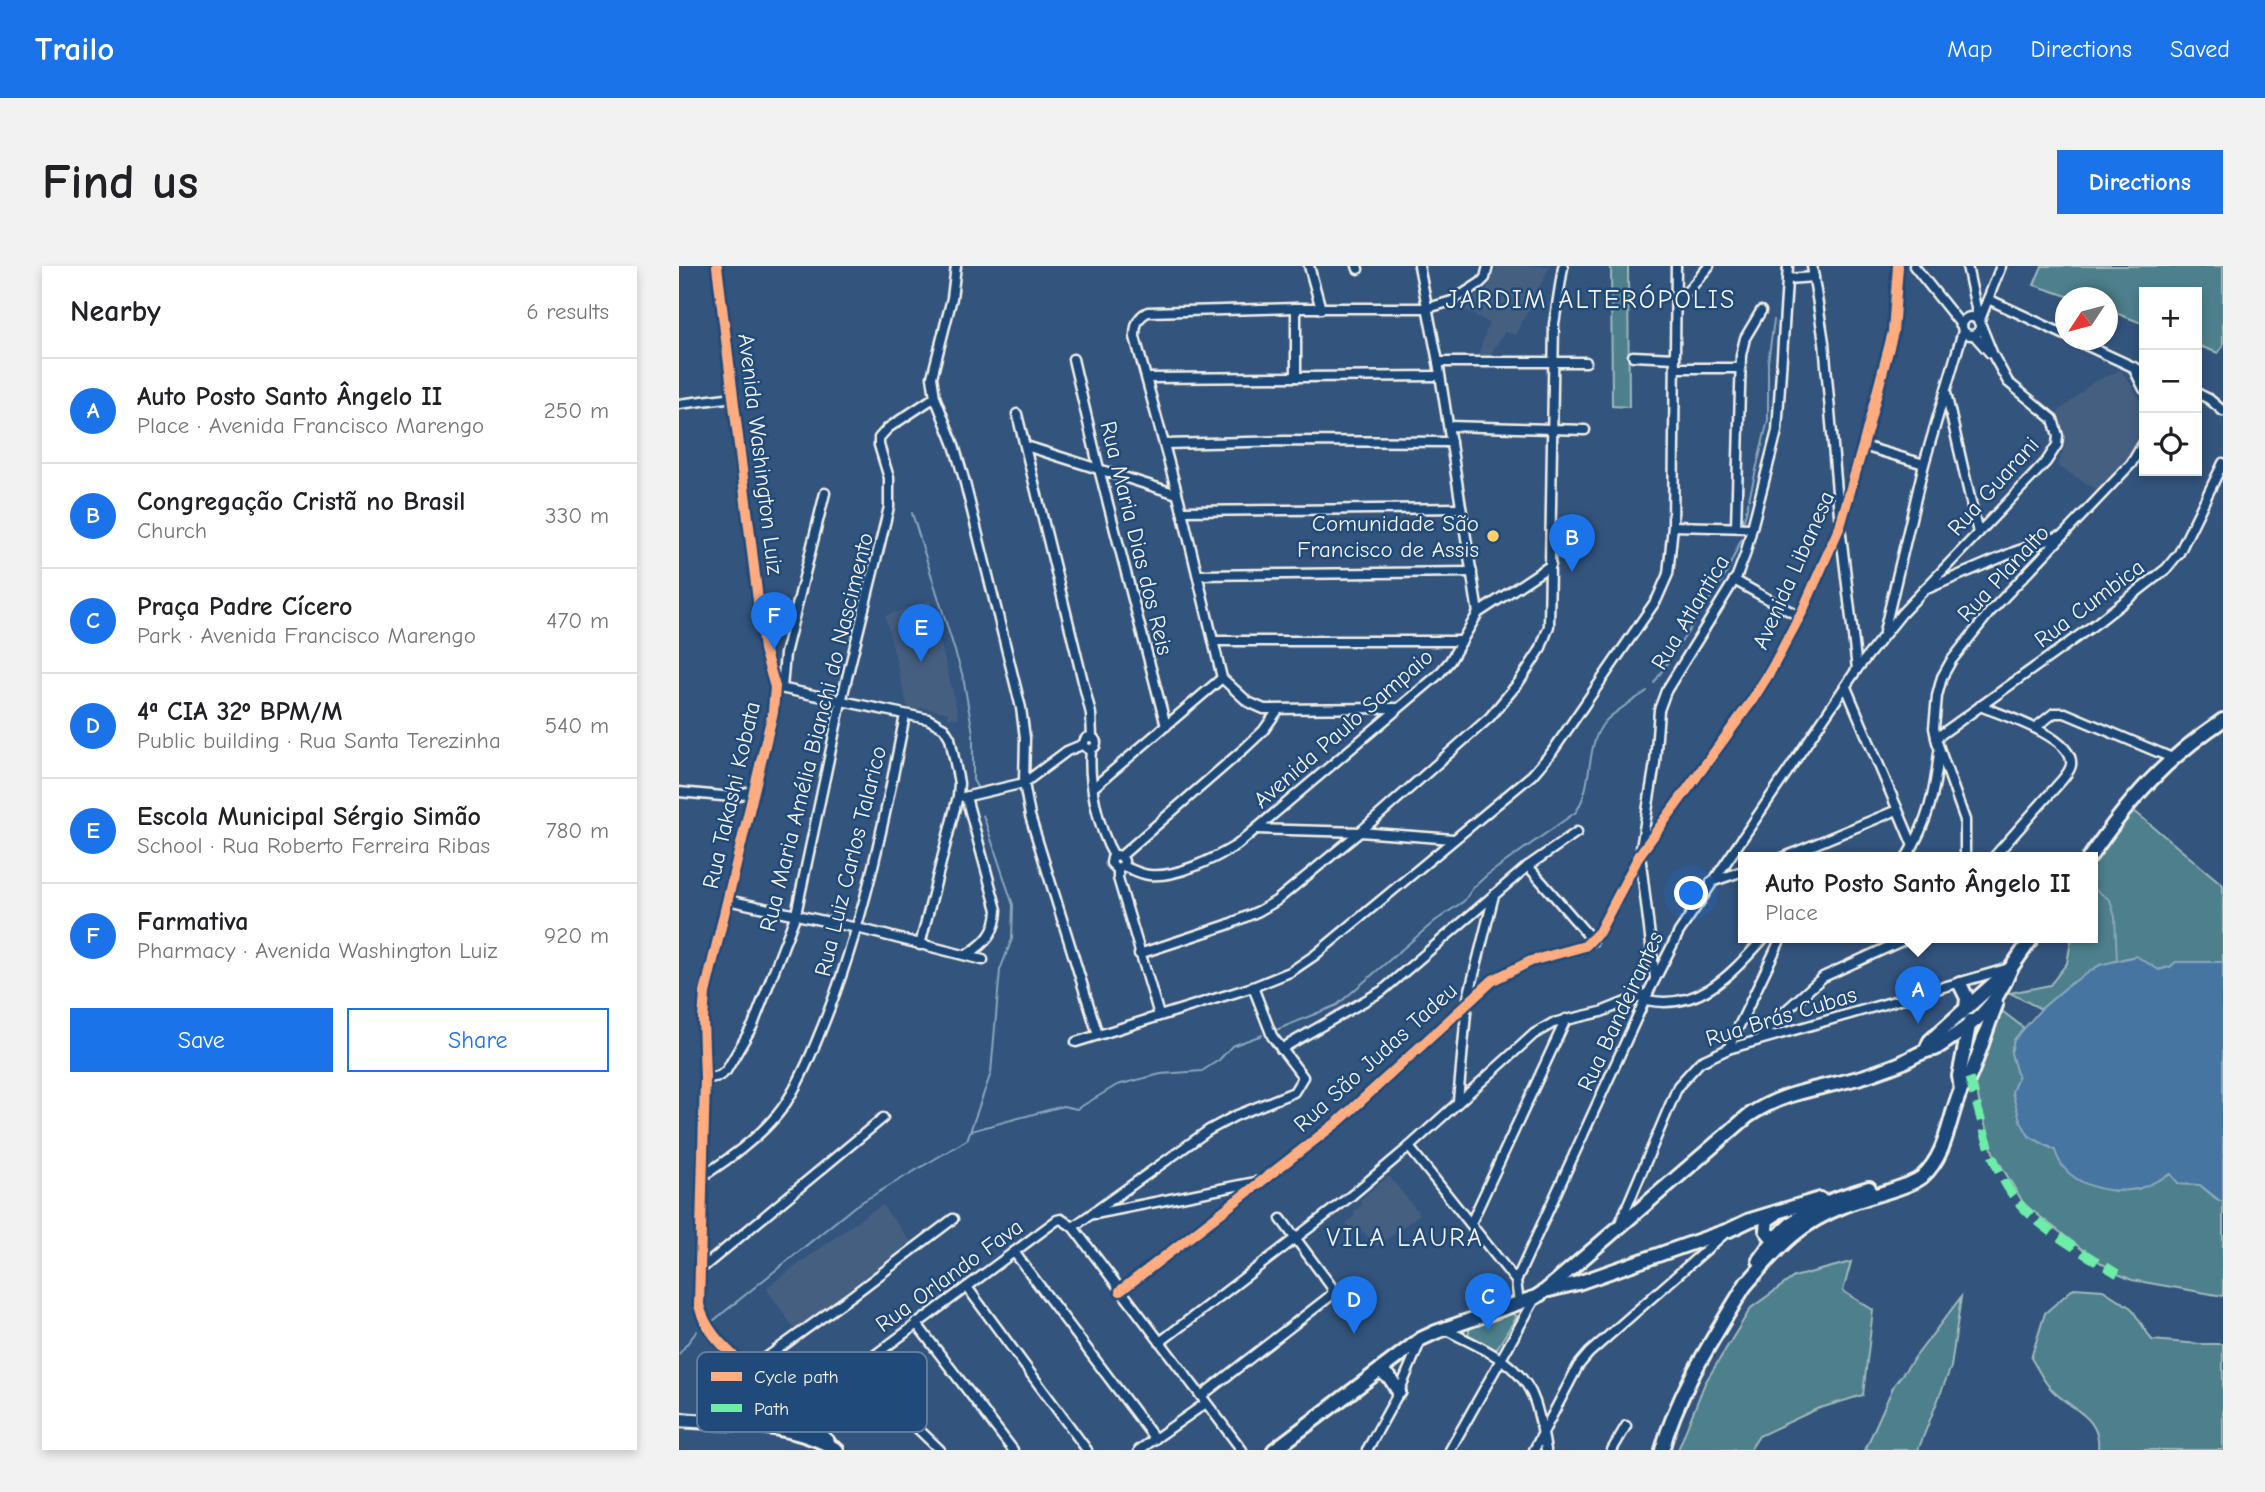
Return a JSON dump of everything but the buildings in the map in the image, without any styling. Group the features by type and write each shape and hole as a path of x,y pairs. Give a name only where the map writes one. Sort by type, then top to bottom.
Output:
{"main road":[{"path":"2092,852 2132,798 2172,758 2223,720"},
{"path":"1541,1294 1764,1105 1798,1091 1864,1076 1897,1065 1926,1050 1935,1049 1969,1025 1985,1012 1997,987 2028,943"},
{"path":"1960,984 1967,998 1966,1009"},
{"path":"1926,1050 1930,1041 1966,1009 1997,987"},
{"path":"1783,1211 1768,1219 1765,1227 1767,1233 1781,1238 1849,1203 1917,1180 1929,1168 1947,1139 1997,987"},
{"path":"1961,1090 1959,1076 1969,1025"},
{"path":"1953,1036 1965,1046"},
{"path":"1663,1450 1706,1348 1743,1288 1781,1238 1806,1213 1848,1194 1929,1168"},
{"path":"1277,1449 1421,1339 1541,1294 1783,1211 1848,1194"},
{"path":"1734,1228 1765,1227"},
{"path":"1380,1371 1390,1378 1399,1392"},
{"path":"679,1420 697,1422"},
{"path":"813,1432 835,1449"},
{"path":"813,1432 835,1449"}],"street":[{"name":"Avenida Washington Luiz","path":"717,266 764,647 778,688"},
{"path":"956,266 952,298 934,363 932,377 935,397 964,479 1021,708 1025,738 1024,783 1030,816 1098,1035"},
{"path":"1310,266 1321,309"},
{"path":"1419,266 1449,426 1478,613 1551,565"},
{"path":"1398,708 1278,710 1256,707 1222,678 1182,511 1135,337 1136,324 1143,314 1148,312 1428,308 1452,301 1481,283 1488,266"},
{"path":"1076,1042 1253,987 1290,972 1315,955 1541,767 1598,688 1665,583 1673,526 1676,266"},
{"path":"1677,304 1709,266"},
{"name":"Rua Atlantica","path":"1655,978 1640,854 1655,763 1659,710 1662,698 1734,580 1745,555 1777,431 1788,266"},
{"path":"1812,266 1824,342 1840,526 1857,669"},
{"name":"Avenida Libanesa","path":"1640,854 1751,702 1800,617 1840,526 1893,332 1898,266"},
{"path":"1914,266 1968,335 1973,335 1980,329 2001,266"},
{"name":"Rua Guarani","path":"1883,637 2046,462 2053,453 2058,436 2053,419 2008,382 1994,358 1980,323 1967,266"},
{"path":"1139,954 1227,925 1259,912 1276,901 1360,832 1490,717 1519,682 1546,637 1549,626 1553,364 1556,305 1563,267"},
{"path":"1787,279 1814,277"},
{"path":"1988,299 2055,330"},
{"path":"1296,308 1297,377"},
{"path":"1736,527 1740,368 1745,338 1761,311"},
{"path":"1883,637 1924,464 1962,328 1967,317 1974,317 1980,323"},
{"name":"Rua Guarani","path":"1973,335 1994,358"},
{"path":"2096,350 2139,370"},
{"path":"1633,356 1675,358"},
{"name":"Rua Maria Dias dos Reis","path":"1073,359 1166,726"},
{"path":"1438,362 1586,362"},
{"path":"2133,367 2139,379"},
{"path":"1675,368 1740,368"},
{"path":"1147,378 1440,376"},
{"path":"1945,390 1978,533"},
{"path":"2202,395 2223,411"},
{"path":"679,404 734,397"},
{"name":"Rua Maria Amélia Bianchi do Nascimento","path":"705,1080 726,1071 753,1025 796,914 841,702 889,507 891,494 879,438 888,428 935,397"},
{"path":"962,797 1024,783 1067,751 1097,745 1092,737 1091,714 1017,414"},
{"path":"1449,426 1585,430"},
{"path":"1164,444 1286,441 1451,442"},
{"path":"1026,446 1177,494"},
{"path":"1863,446 1924,464"},
{"name":"Rua Planalto","path":"1910,852 1933,800 1940,749 1935,738 1934,718 1942,677 1951,661 1990,612 2131,464 2139,450"},
{"name":"Rua Cumbica","path":"1935,738 2098,622 2166,569 2179,553 2223,463"},
{"name":"Rua Takashi Kobata","path":"731,1352 710,1331 699,1305 705,993 825,493"},
{"path":"1182,511 1461,508"},
{"path":"1673,526 1751,528"},
{"path":"1923,591 2014,552 2063,535"},
{"path":"1198,575 1472,572"},
{"path":"1734,580 1800,617"},
{"name":"Avenida Paulo Sampaio","path":"1119,862 1145,875 1161,876 1223,853 1257,829 1438,675 1478,613"},
{"name":"Rua Bandeirantes","path":"1516,1281 1655,978 1679,932 1857,669 1883,637"},
{"path":"1215,641 1462,641"},
{"path":"1094,788 1222,678"},
{"path":"1846,687 1913,846"},
{"path":"778,688 928,719 944,728 950,738 962,797 997,910 997,922 992,934 968,954"},
{"path":"1980,706 2035,729 2059,743 2068,755 2071,766 2062,780 1998,852"},
{"path":"1119,862 1263,731 1278,710"},
{"path":"2035,729 2054,713 2065,713 2172,758"},
{"name":"Rua Luiz Carlos Talarico","path":"703,1176 743,1149 779,1113 811,1053 837,991 857,928 885,821 905,715"},
{"path":"1088,747 1102,831 1119,862 1118,878 1159,1015"},
{"path":"1940,749 1965,820 1965,852"},
{"path":"679,792 733,797 753,790"},
{"path":"920,945 962,797"},
{"path":"1796,852 1897,810"},
{"path":"1257,829 1360,832 1453,839"},
{"path":"1281,1049 1382,991 1528,866 1577,832"},
{"path":"1528,866 1593,941 1640,854"},
{"path":"1711,882 1738,873"},
{"path":"1458,1101 1467,1002 1494,895"},
{"path":"727,900 968,954 983,960"},
{"name":"Rua São Judas Tadeu","path":"1120,1291 1339,1121 1467,1002 1509,971 1593,941"},
{"path":"1160,1342 1409,1147 1534,1034 1566,1019 1601,1012 1647,996 1665,1004 1683,1000 1719,984 1759,943"},
{"path":"1728,1049 1779,943"},
{"path":"1760,1039 1783,1013 1823,976 1897,943"},
{"name":"Rua Brás Cubas","path":"1619,1226 1678,1086 1700,1062 1728,1049 1760,1039 2011,968"},
{"path":"1242,1450 1073,1227 1209,1130 1234,1116 1294,1092 1303,1077 1281,1049 1264,1018 1253,987"},
{"path":"1471,1223 1566,1019"},
{"path":"701,1269 883,1118"},
{"path":"1409,1147 1516,1281 1519,1303"},
{"path":"1092,1215 1266,1180"},
{"path":"774,1352 953,1219"},
{"path":"1139,1450 1204,1400 1333,1292 1281,1219"},
{"name":"Rua Orlando Fava","path":"877,1352 1057,1220 1066,1221 1073,1227"},
{"path":"1534,1450 1588,1353 1734,1228"},
{"path":"1014,1252 1155,1439"},
{"path":"967,1287 1087,1450"},
{"path":"1450,1450 1500,1359 1541,1294"},
{"path":"916,1323 1013,1450"},
{"path":"1444,1329 1514,1367 1536,1403 1546,1450"},
{"path":"1367,1450 1399,1392 1421,1339"},
{"path":"1612,1450 1626,1426"},
{"path":"921,1432 940,1450"}],"shaded area":[{"path":"1497,266 1550,266 1516,335 1505,332 1489,356 1478,355 1489,323 1458,306 1486,291"},
{"path":"2121,370 2139,397 2139,435 2123,467 2099,491 2058,466 2065,445 2056,414 2093,382"},
{"path":"930,600 959,718 948,718 948,713 921,707 919,711 908,709 885,616"},
{"path":"2136,956 2159,970 2176,962 2223,962 2223,1201 2200,1185 2179,1184 2171,1174 2136,1189 2111,1190 2087,1184 2067,1171 2055,1150 2029,1136 2020,1120 2012,1092 2018,1077 2011,1053 2014,1040 2041,1009 2069,985 2100,965"},
{"path":"1389,1176 1420,1214 1377,1247 1363,1231 1356,1236 1346,1223 1362,1205 1360,1200"},
{"path":"882,1205 911,1242 795,1330 766,1288"}],"green space":[{"path":"1611,266 1628,266 1629,407 1612,406"},
{"path":"2042,266 2223,266 2223,346 2218,353 2202,347 2202,287 2139,287 2139,322 2118,314 2118,287 2055,287 2055,292 2034,285"},
{"path":"2133,810 2223,885 2223,962 2176,962 2170,967 2158,970 2135,956 2100,965 2069,985 2041,1009 2010,993 2050,985 2067,963 2071,943 2098,943 2098,857"},
{"path":"1998,1008 2024,1028 2014,1040 2011,1053 2018,1077 2012,1093 2029,1136 2055,1150 2114,1191 2138,1189 2171,1174 2179,1184 2200,1185 2219,1201 2223,1201 2223,1296 2132,1280 2118,1274 2024,1204 1993,1152 1975,1078"},
{"path":"1851,1262 1843,1291 1873,1310 1863,1395 1817,1409 1759,1436 1750,1450 1678,1450 1705,1383 1751,1308 1794,1277"},
{"path":"2074,1288 2103,1290 2131,1308 2152,1340 2223,1344 2223,1450 2098,1450 2098,1439 2091,1422 2050,1388 2031,1358 2045,1313"},
{"path":"1961,1297 1951,1367 1918,1450 1865,1450 1894,1385"},
{"path":"1511,1313 1517,1316 1496,1350 1468,1335 1470,1327"}],"waterway":[{"path":"1744,520 1768,420 1768,362 1774,320"},
{"path":"912,513 963,677 973,733 973,780 977,787"},
{"path":"1654,683 1725,576 1741,540"},
{"path":"1276,1030 1337,1005 1435,921 1464,901 1487,875 1576,812 1585,790 1597,734 1612,715 1647,691"},
{"path":"713,1321 855,1206 967,1140 991,1073 1000,970 1012,939 1013,905 983,815"},
{"path":"2098,892 2110,900 2115,917 2117,961"},
{"path":"971,1131 1063,1106 1077,1109 1117,1085 1161,1074 1202,1071 1219,1060 1232,1046 1262,1035"},
{"path":"679,1354 697,1331"}],"marked path":[{"path":"1969,1078 1994,1159 2008,1189 2028,1213 2052,1232 2118,1274"}],"cycle path":[{"path":"717,266 764,649 775,687 773,712 705,993 703,1019 705,1079 699,1305 707,1325 730,1352"},
{"path":"1120,1291 1339,1121 1493,980 1531,961 1585,946 1599,932 1640,854 1751,702 1801,614 1840,526 1863,446 1893,332 1898,266"}],"place":[{"name":"Comunidade São Francisco de Assis","path":"1493,536"},
{"name":"Congregação Cristã no Brasil","path":"1572,572"},
{"name":"Farmativa","path":"774,650"},
{"name":"Escola Municipal Sérgio Simão","path":"921,662"},
{"name":"Auto Posto Santo Ângelo II","path":"1918,1024"},
{"name":"Praça Padre Cícero","path":"1488,1331"},
{"name":"4ª CIA 32º BPM/M","path":"1354,1334"}],"district":[{"name":"JARDIM ALTERÓPOLIS","path":"1591,299"},
{"name":"VILA LAURA","path":"1405,1237"}]}
